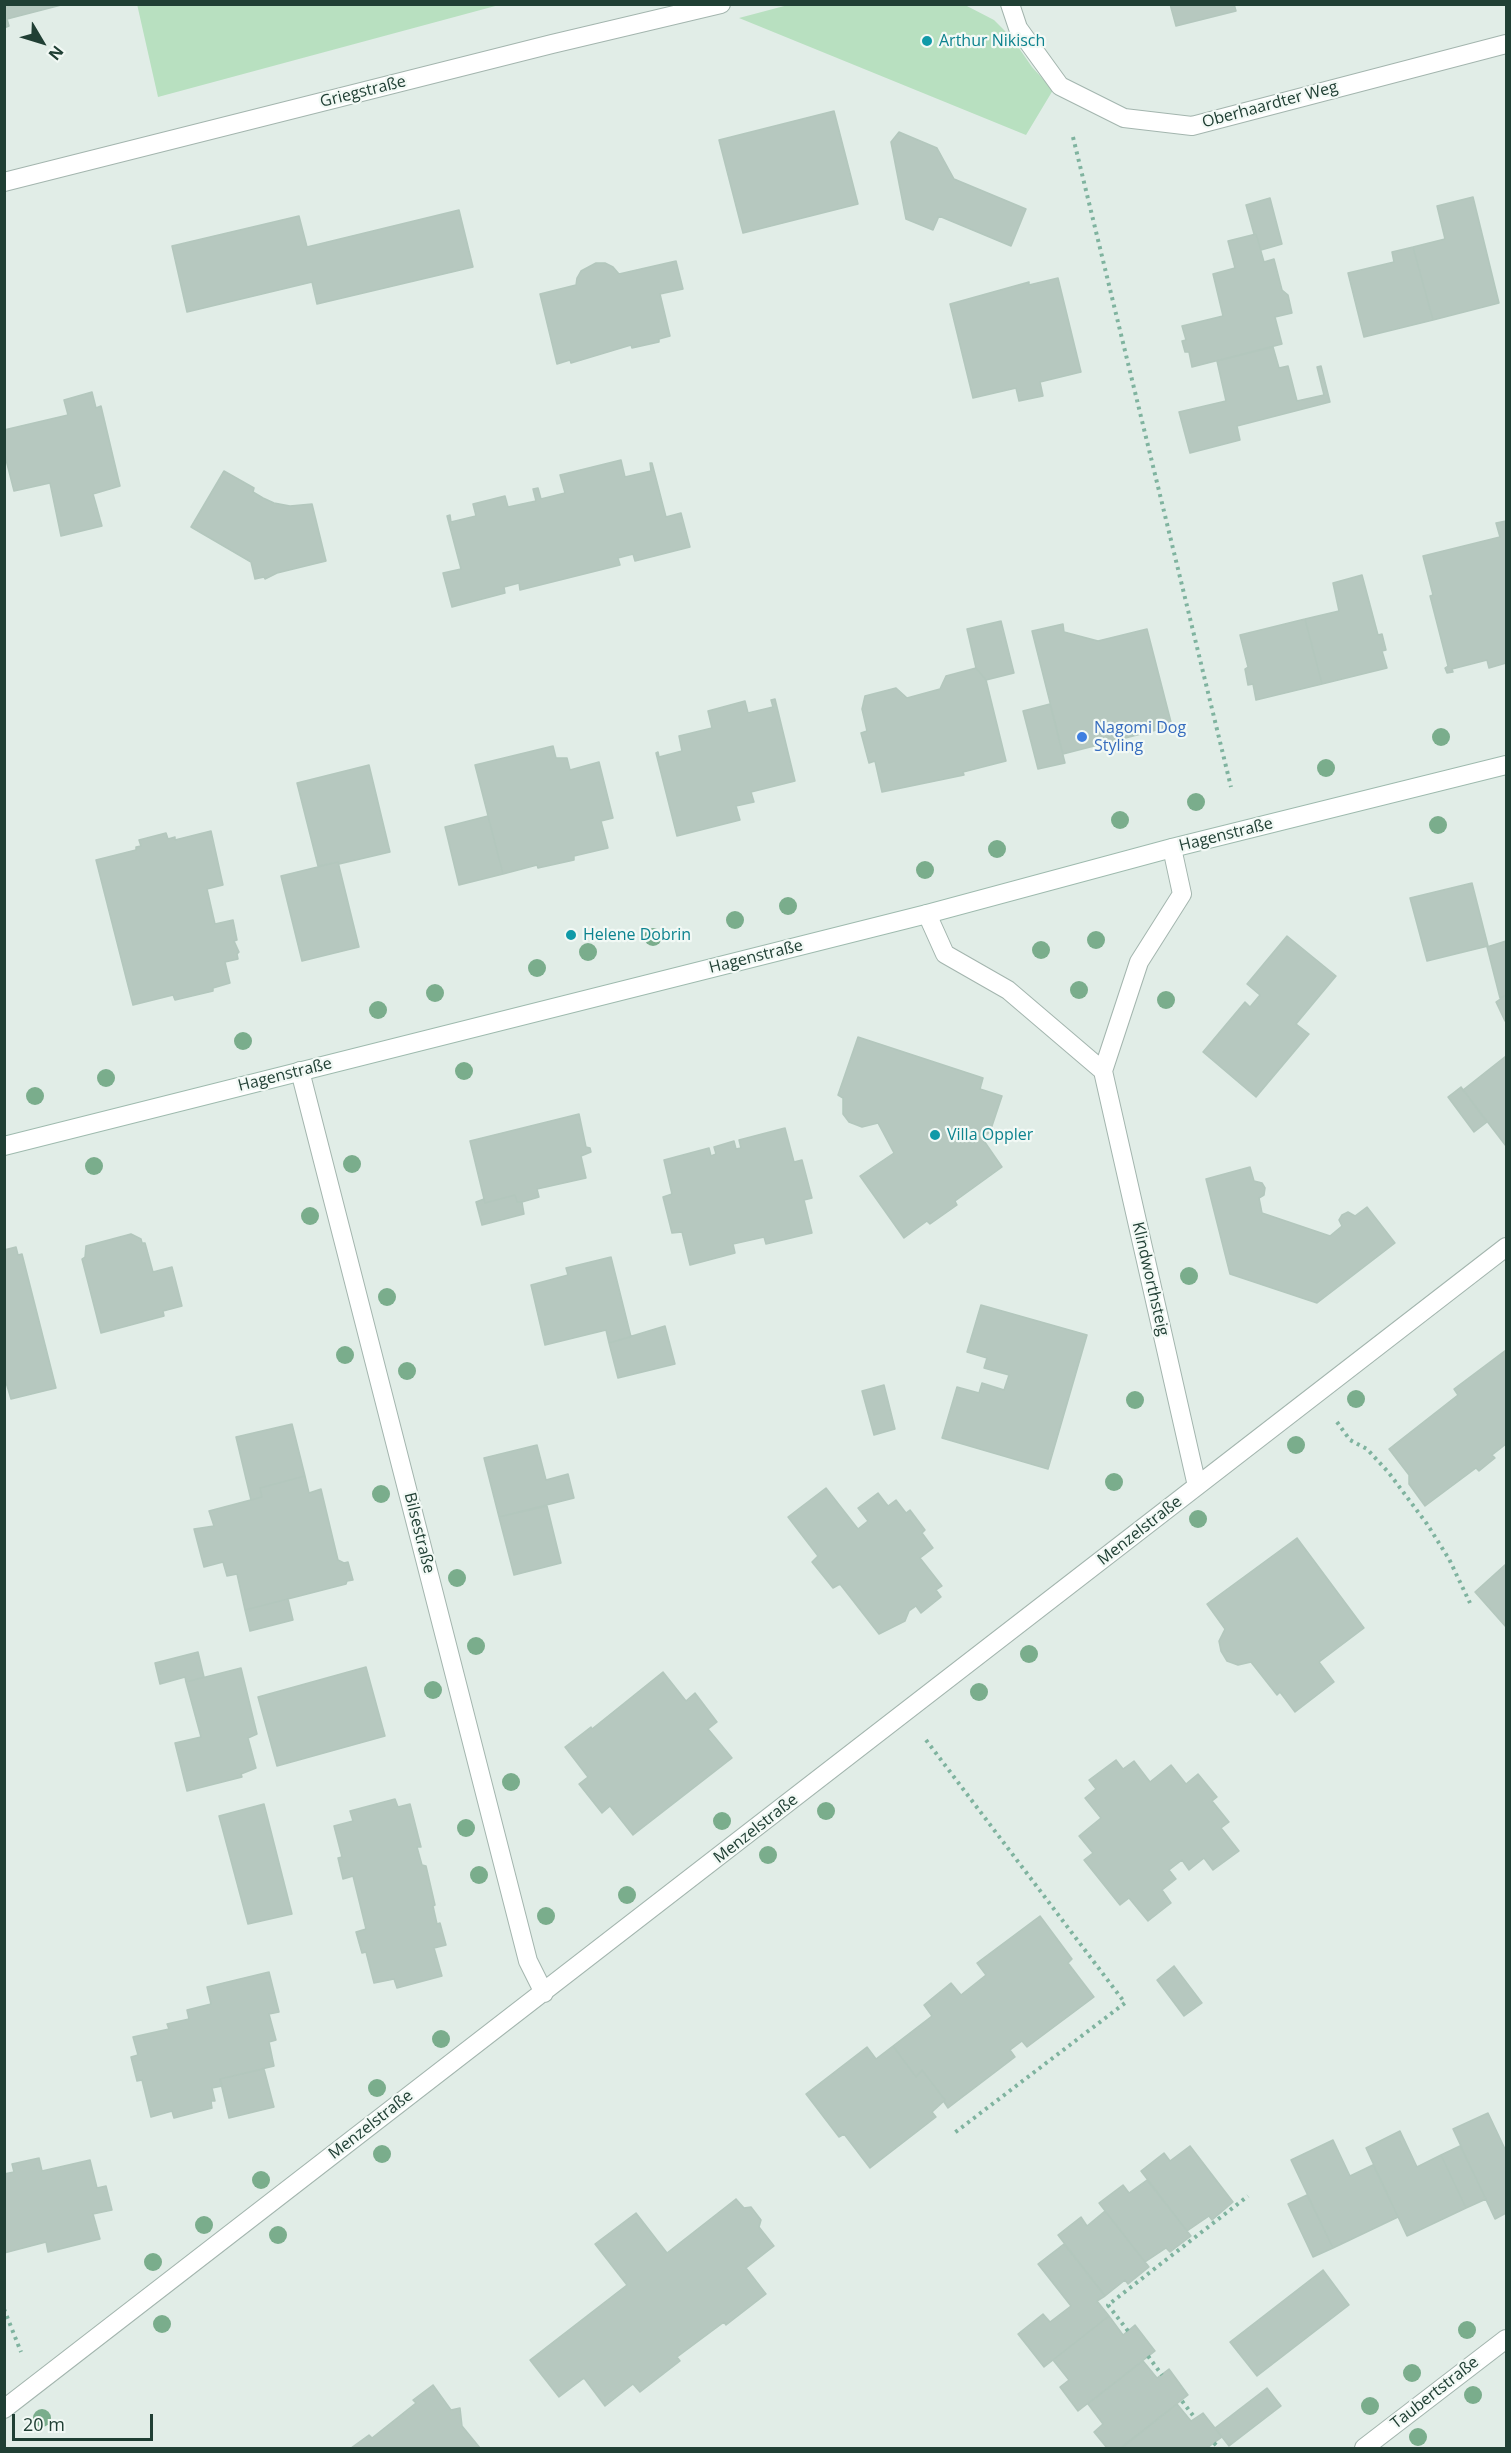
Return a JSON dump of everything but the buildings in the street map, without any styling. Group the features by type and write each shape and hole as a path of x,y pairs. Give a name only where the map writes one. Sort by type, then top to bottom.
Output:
{"street":[{"name":"Griegstraße","path":"4,182 552,44 722,4"},
{"name":"Oberhaardter Weg","path":"1010,4 1018,28 1060,86 1124,118 1192,126 1506,44"},
{"name":"Hagenstraße","path":"4,1146 927,914 1172,848 1506,765"},
{"path":"927,914 945,954 1008,990 1103,1071 1139,962 1182,894 1172,848"},
{"name":"Bilsestraße","path":"300,1071 528,1961 544,1993"},
{"name":"Klindworthsteig","path":"1103,1071 1197,1486"},
{"name":"Menzelstraße","path":"4,2409 1506,1248"},
{"name":"Taubertstraße","path":"1364,2448 1506,2339"}],"path":[{"path":"1073,137 1231,787"},
{"path":"1337,1422 1350,1440 1367,1449 1427,1524 1449,1559 1470,1603"},
{"path":"925,1739 1125,2003 953,2134"},
{"path":"1128,2331 1108,2305 1248,2196"},
{"path":"4,2310 21,2353"},
{"path":"1148,2356 1162,2374"},
{"path":"1182,2401 1195,2418"},
{"path":"1214,2443 1219,2448"}],"green space":[{"path":"137,4 499,4 499,5 158,97"},
{"path":"788,5 965,5 994,20 1012,38 1032,67 1053,90 1026,135 739,18"}],"place":[{"name":"Arthur Nikisch","path":"927,41"},
{"name":"Nagomi Dog Styling","path":"1082,737"},
{"name":"Helene Dobrin","path":"571,935"},
{"name":"Villa Oppler","path":"935,1135"}]}
